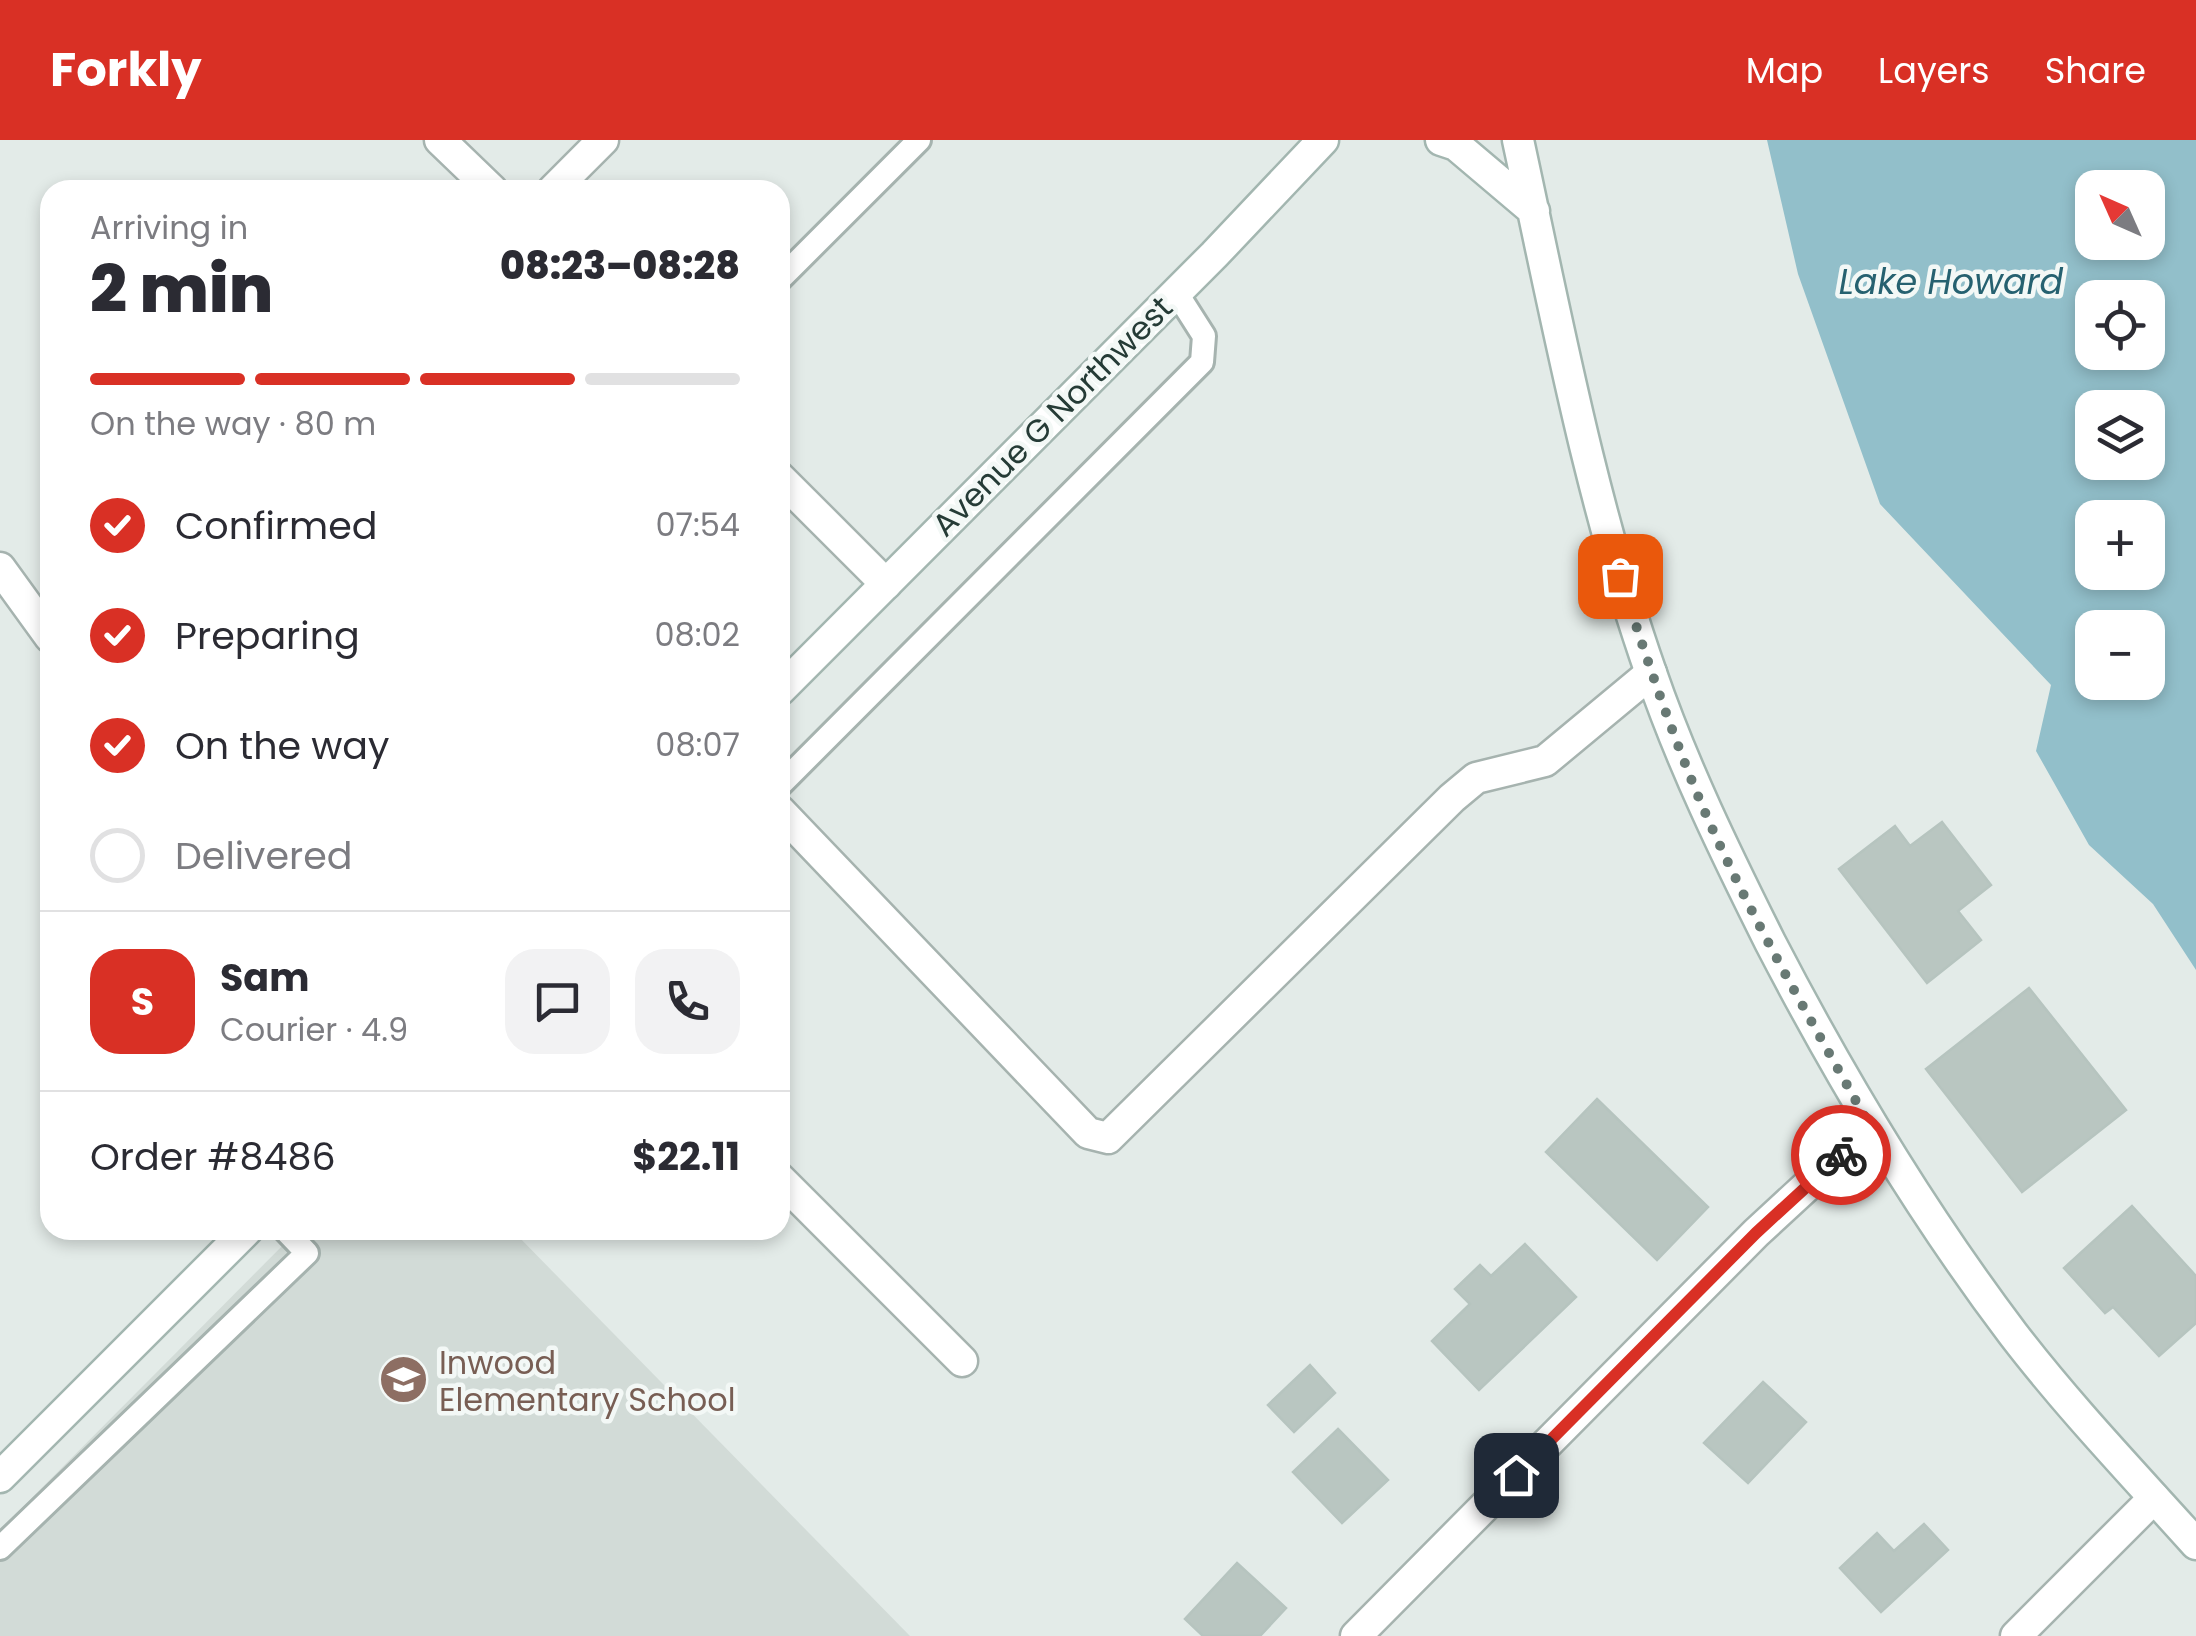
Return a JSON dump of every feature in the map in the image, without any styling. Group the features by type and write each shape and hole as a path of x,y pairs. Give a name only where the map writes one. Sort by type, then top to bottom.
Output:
{"street":[{"path":"440,140 482,180"},
{"path":"563,180 603,140"},
{"path":"1441,140 1456,145 1534,211"},
{"path":"1518,140 1595,492 1651,673 1724,852 1871,1128 1958,1258 2014,1336 2196,1544"},
{"name":"Avenue G Northwest","path":"790,680 1324,141"},
{"path":"790,488 886,584"},
{"path":"0,568 40,622"},
{"path":"790,821 1088,1132 1108,1138 1452,798 1476,778 1545,761 1651,673"},
{"path":"1356,1636 1756,1233 1871,1128"},
{"path":"790,1189 962,1361"},
{"path":"4,1466 236,1240"},
{"path":"2016,1636 2154,1498"}],"lane":[{"path":"790,269 918,140"},
{"path":"790,775 1202,362 1204,336 1176,292"},
{"path":"0,1548 307,1253 295,1240"}],"shaded area":[{"name":"Inwood Elementary School","path":"288,1240 522,1240 910,1636 0,1636 0,1530"}],"water":[{"name":"Lake Howard","path":"1767,140 2196,140 2196,970 2153,904 2089,845 2036,751 2051,685 1880,504 1798,274"}],"building":[{"path":"1942,822 1991,885 1958,911 1981,940 1927,983 1839,869 1895,826 1910,846"},
{"path":"2029,988 2126,1110 2022,1192 1926,1069"},
{"path":"1597,1099 1708,1207 1657,1260 1546,1152"},
{"path":"2132,1206 2196,1276 2196,1323 2159,1356 2113,1307 2105,1313 2064,1268"},
{"path":"1525,1244 1576,1297 1479,1390 1432,1341 1470,1304 1455,1289 1480,1265 1491,1276"},
{"path":"1310,1365 1335,1393 1294,1432 1268,1405"},
{"path":"1763,1382 1806,1422 1748,1483 1704,1443"},
{"path":"1338,1429 1388,1480 1342,1523 1293,1472"},
{"path":"1924,1524 1948,1550 1881,1612 1840,1568 1877,1533 1894,1551"},
{"path":"1237,1563 1286,1608 1260,1636 1203,1636 1185,1619"}],"way so far":[{"path":"1620,576 1651,673 1724,852 1871,1128 1841,1155"}],"place":[{"name":"Inwood Elementary School","path":"404,1380"}],"route":[{"path":"1516,1475 1756,1233 1841,1155"}]}
